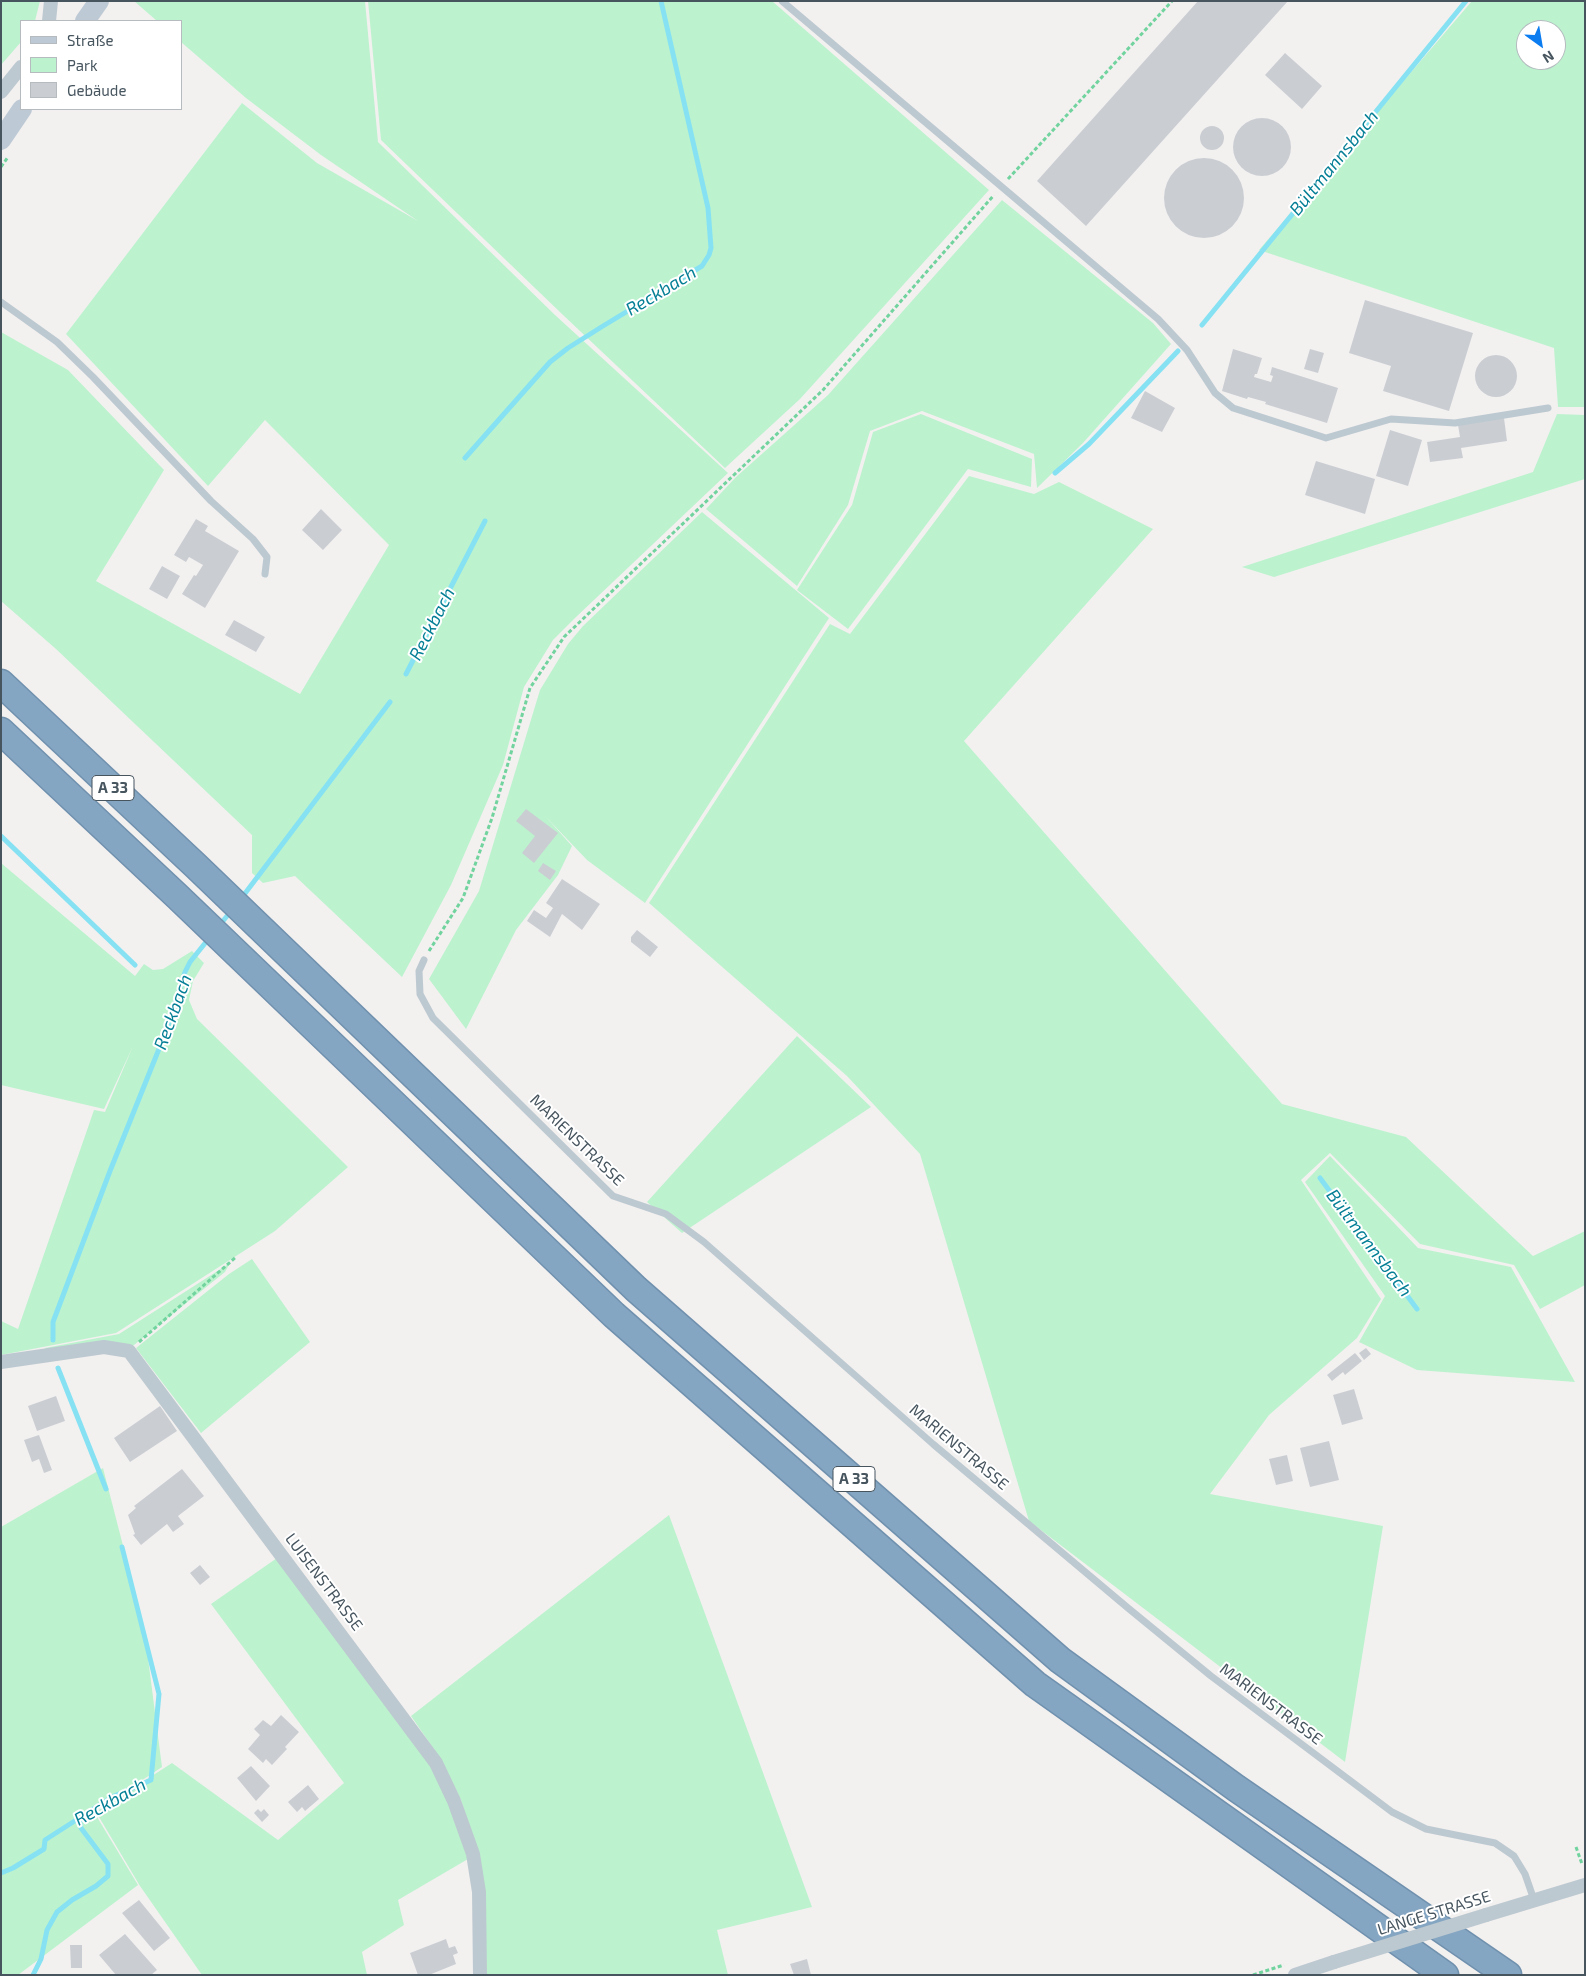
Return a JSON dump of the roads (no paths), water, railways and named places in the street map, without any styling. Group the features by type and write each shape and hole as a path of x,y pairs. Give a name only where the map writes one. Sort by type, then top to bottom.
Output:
{"highway":[{"name":"A 33","path":"1,683 224,893 636,1289 1060,1660 1236,1788 1508,1975"},
{"name":"A 33","path":"1,732 201,919 614,1315 1035,1684 1445,1975"}],"street":[{"path":"49,20 51,1"},
{"path":"86,20 99,1"},
{"path":"1,92 20,68"},
{"path":"1,140 21,110"},
{"name":"LUISENSTRASSE","path":"1,1362 104,1347 130,1351 436,1763 454,1801 472,1854 479,1892 480,1975"},
{"name":"LANGE STRASSE","path":"1294,1975 1585,1884"}],"lane":[{"path":"782,1 1000,188 1158,319 1187,350 1215,393 1233,408 1326,438 1391,419 1454,422 1548,408"},
{"path":"1,302 57,342 93,376 211,501 253,539 268,557 265,574"},
{"name":"MARIENSTRASSE","path":"424,960 419,972 420,994 433,1018 613,1196 666,1214 704,1242 933,1444 1136,1615 1211,1676 1392,1812 1426,1830 1494,1843 1514,1856 1525,1874 1534,1900"}],"waterway":[{"name":"Reckbach","path":"465,458 550,362 568,348 702,266 709,255 711,248 708,208 661,1"},
{"name":"Bültmannsbach","path":"1202,325 1466,1"},
{"name":"Bültmannsbach","path":"1055,473 1089,444 1178,351"},
{"name":"Reckbach","path":"406,674 485,521"},
{"name":"Reckbach","path":"240,900 390,702"},
{"path":"1,836 135,965"},
{"name":"Reckbach","path":"218,927 232,910"},
{"name":"Reckbach","path":"53,1340 53,1322 110,1171 167,1029 185,972 190,962 210,937"},
{"name":"Bültmannsbach","path":"1320,1178 1417,1309"},
{"name":"Reckbach","path":"58,1368 106,1489"},
{"name":"Reckbach","path":"1,1873 44,1849 45,1840 112,1797 151,1780 159,1694 122,1547"},
{"path":"33,1975 41,1959 47,1930 57,1912 108,1876 108,1864 81,1828 79,1819"}]}
